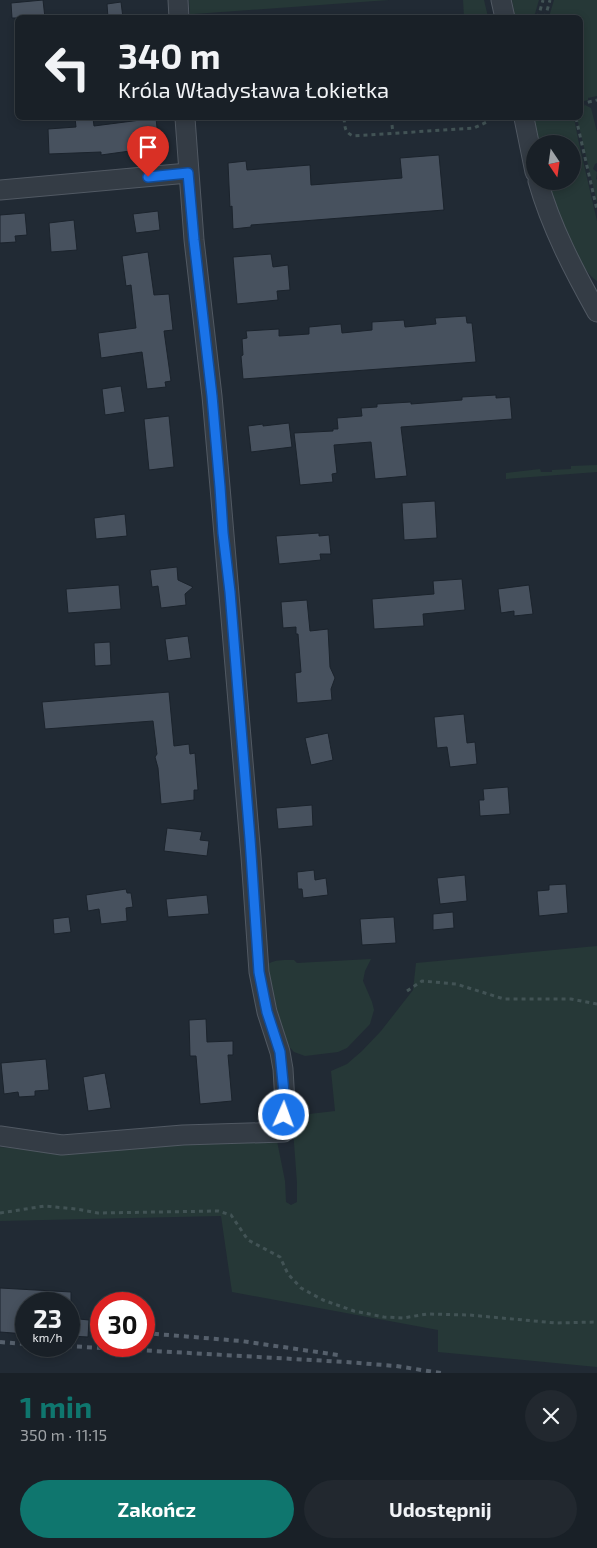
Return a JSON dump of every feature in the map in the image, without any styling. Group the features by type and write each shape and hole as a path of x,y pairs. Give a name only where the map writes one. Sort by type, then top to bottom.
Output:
{"street":[{"path":"178,0 179,15"},
{"path":"501,0 504,15"},
{"path":"0,1136 62,1144 183,1135 284,1132 283,1069 280,1052 267,1012 259,972 251,847 230,592 223,533 212,396 194,240 185,120"},
{"path":"524,120 527,135"},
{"path":"0,190 188,173"},
{"path":"541,190 547,210 566,254 597,312"}],"path":[{"path":"539,15 543,0"},
{"path":"546,15 550,0"},
{"path":"583,103 597,100"},
{"path":"344,120 345,130 353,136 474,128 489,121"},
{"path":"576,120 597,210"},
{"path":"392,125 393,133"},
{"path":"407,990 422,981 456,984 504,999 571,999 597,1004"},
{"path":"0,1213 45,1206 98,1212 218,1211 230,1215 248,1240 280,1257 288,1274 301,1288 323,1300 354,1311 384,1317 403,1318 427,1314 469,1315 556,1323 597,1322"}],"shaded area":[{"path":"189,0 389,0 194,14 190,15"},
{"path":"463,0 484,0 488,15 464,15"},
{"path":"512,0 539,0 535,15 515,15"},
{"path":"554,0 597,0 597,96 583,101 583,15 550,15"},
{"path":"585,105 591,108 597,132 597,163 593,169 597,172 597,203 578,122 578,120 583,120 583,106"},
{"path":"534,120 574,120 577,135 537,135"},
{"path":"581,152 597,221 597,281 581,263 561,220 550,190 581,190"},
{"path":"597,465 597,472 506,479 506,473 540,469 541,472 552,472 552,470 571,469 571,466"},
{"path":"597,946 597,1367 438,1352 438,1330 232,1292 221,1216 0,1221 0,1147 58,1152 264,1138 277,1141 285,1181 286,1202 291,1205 297,1202 292,1116 335,1111 331,1071 347,1064 381,1031 413,990 416,963"},
{"path":"371,959 365,971 363,981 374,1010 370,1024 347,1048 338,1052 305,1056 294,1052 284,1041 267,965 283,960 294,960 297,963"}],"building":[{"path":"43,0 45,15 15,15 15,18 12,18 11,3"},
{"path":"121,2 123,15 108,15 107,4"},
{"path":"75,120 93,120 94,126 140,120 156,120 159,147 101,155 101,152 49,154 48,129 76,127"},
{"path":"439,155 444,210 251,225 251,227 233,229 228,163 246,161 247,170 310,165 311,185 402,178 400,158"},
{"path":"158,211 160,230 136,233 133,214"},
{"path":"25,213 27,235 15,236 16,242 0,243 0,215"},
{"path":"74,220 77,250 51,252 49,223"},
{"path":"148,252 154,295 169,294 173,330 164,331 171,381 165,382 166,387 147,389 142,352 101,358 98,333 136,328 131,285 126,286 122,256"},
{"path":"271,254 273,267 288,265 290,290 277,291 278,300 237,304 233,257"},
{"path":"466,316 467,323 472,323 476,362 243,379 242,339 247,338 246,331 279,329 279,336 309,334 309,327 341,324 342,333 372,330 372,322 404,320 405,327 436,324 435,318"},
{"path":"121,386 125,412 105,415 102,389"},
{"path":"496,395 496,398 510,397 512,419 401,427 407,476 375,479 371,442 334,445 337,473 332,474 333,482 300,485 294,433 333,431 333,429 338,429 337,418 362,416 361,408 377,407 377,404 411,402 411,404 462,400 462,397"},
{"path":"169,416 174,467 149,470 144,419"},
{"path":"289,423 292,447 251,452 248,426"},
{"path":"435,501 437,538 404,540 402,503"},
{"path":"125,514 127,536 96,539 94,518"},
{"path":"319,533 319,536 329,535 331,554 320,554 321,560 279,564 276,536"},
{"path":"177,567 178,580 193,587 185,594 186,605 161,608 158,586 152,587 150,570"},
{"path":"462,579 465,610 423,614 424,626 374,629 372,599 434,594 433,581"},
{"path":"119,585 121,609 68,613 66,589"},
{"path":"529,585 533,614 514,616 514,611 501,613 498,589"},
{"path":"307,600 310,631 328,629 330,667 335,678 331,689 332,700 297,703 295,673 301,672 298,634 296,634 296,627 283,628 281,602"},
{"path":"188,636 191,658 168,661 165,639"},
{"path":"110,642 111,665 95,666 94,643"},
{"path":"169,692 174,746 189,744 190,754 195,753 198,790 194,790 194,800 161,804 153,721 45,729 42,702"},
{"path":"464,714 467,743 475,742 477,764 450,767 447,747 437,748 434,717"},
{"path":"328,733 333,760 311,765 305,738"},
{"path":"508,787 510,814 480,816 479,800 484,800 483,789"},
{"path":"312,805 313,826 278,829 276,808"},
{"path":"167,828 202,832 200,840 209,841 207,856 164,851"},
{"path":"314,870 315,880 326,878 328,895 303,898 302,889 298,889 297,872"},
{"path":"465,875 467,901 440,904 437,878"},
{"path":"566,884 568,913 539,916 537,891 549,890 549,885"},
{"path":"126,889 127,893 131,893 133,907 126,908 127,921 101,924 99,909 88,911 86,895"},
{"path":"207,895 209,914 168,917 166,899"},
{"path":"453,912 454,928 433,930 433,914"},
{"path":"69,917 71,932 54,934 53,919"},
{"path":"394,917 396,943 362,945 360,919"},
{"path":"206,1019 207,1042 233,1041 233,1055 228,1055 232,1101 200,1104 196,1056 190,1056 189,1020"},
{"path":"46,1059 49,1090 35,1091 35,1096 19,1097 18,1092 4,1094 1,1063"},
{"path":"105,1073 111,1108 88,1111 83,1077"},
{"path":"0,1288 71,1292 15,1292 15,1333 0,1332"},
{"path":"80,1319 89,1320 88,1337 80,1337"}],"railway":[{"path":"155,1334 241,1341 338,1355"},
{"path":"0,1342 15,1343"},
{"path":"80,1347 346,1362 396,1366 441,1373"}],"route":[{"path":"148,177 188,173 212,396 223,533 230,592 259,972 267,1012 280,1052 283,1069 284,1115"}]}
